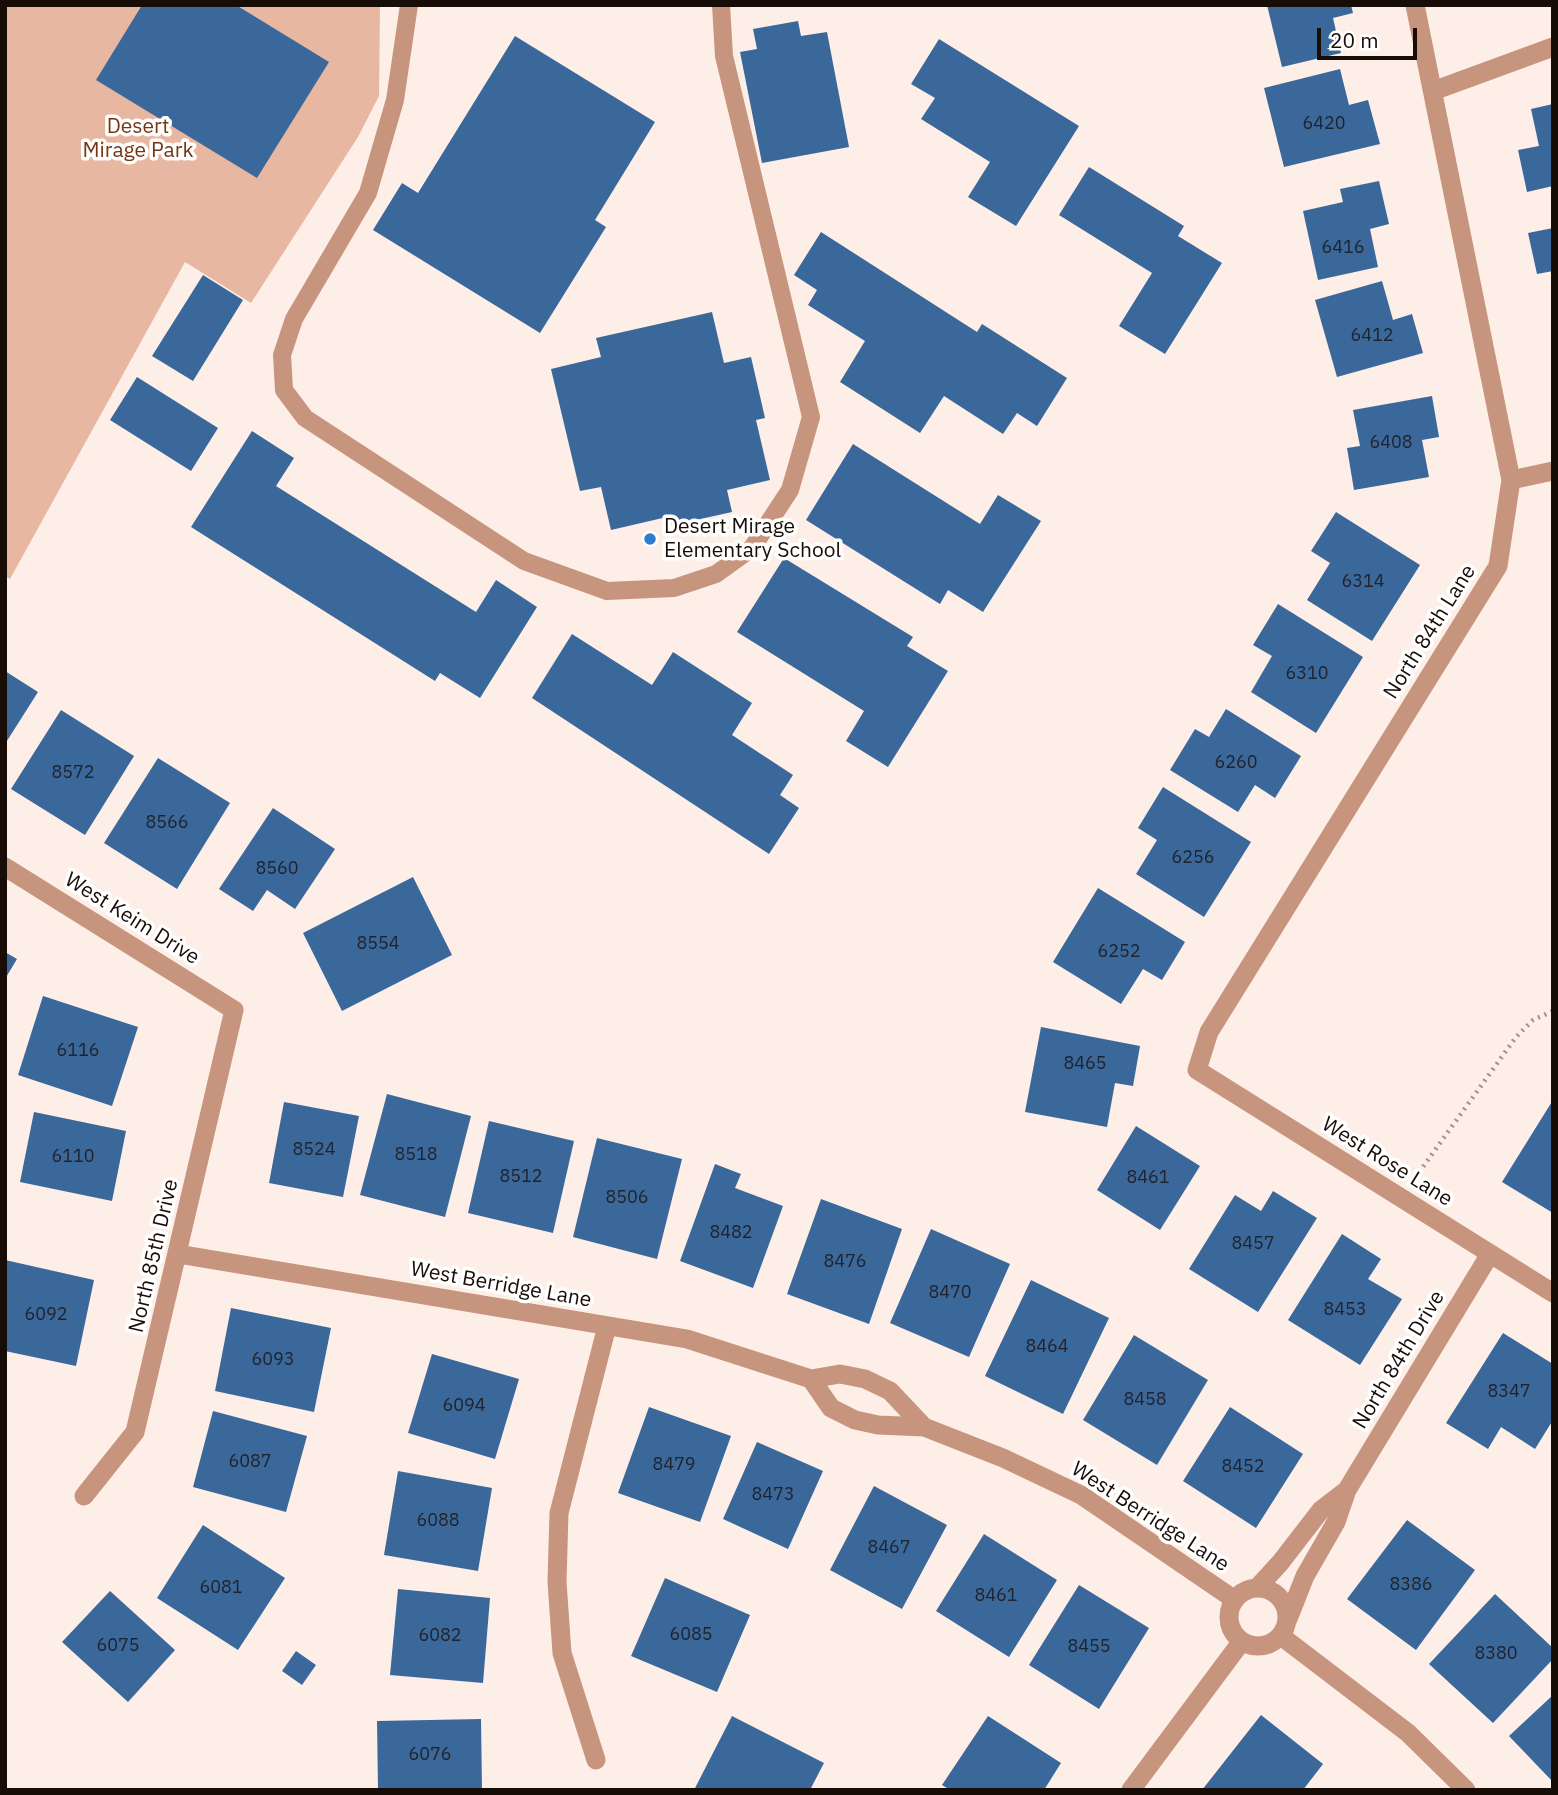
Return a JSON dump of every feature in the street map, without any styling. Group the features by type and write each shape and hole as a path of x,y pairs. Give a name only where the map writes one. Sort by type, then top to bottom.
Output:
{"street":[{"name":"North 84th Lane","path":"1197,1070 1209,1032 1498,566 1511,480 1415,5"},
{"path":"1433,91 1553,47"},
{"path":"1511,480 1553,471"},
{"name":"West Keim Drive","path":"5,867 234,1010"},
{"name":"North 85th Drive","path":"84,1496 135,1432 234,1010"},
{"name":"West Rose Lane","path":"1197,1070 1553,1293"},
{"name":"West Berridge Lane","path":"178,1254 687,1339 811,1379 840,1374 865,1379 890,1391 924,1427"},
{"name":"North 84th Drive","path":"1285,1627 1305,1576 1336,1522 1346,1490 1490,1254"},
{"path":"596,1760 562,1653 557,1582 559,1513 607,1326"},
{"name":"West Berridge Lane","path":"811,1379 831,1408 855,1420 878,1425 924,1427 1003,1458 1082,1495 1235,1600"},
{"name":"North 84th Drive","path":"1257,1588 1321,1510 1346,1490"},
{"path":"1257,1588 1276,1593 1283,1601 1285,1627 1408,1733 1466,1790"},
{"name":"West Berridge Lane","path":"1242,1641 1229,1623 1229,1613 1235,1600 1247,1590 1257,1588"},
{"path":"1131,1790 1242,1641 1256,1647 1266,1646 1285,1627"}],"lane":[{"path":"409,5 396,100 368,193 294,319 282,355 284,390 305,418 524,561 607,591 674,587 716,574 752,548 790,491 811,417 724,56 721,5"}],"path":[{"path":"1402,1199 1431,1153 1516,1037 1533,1020 1553,1011"}],"green space":[{"name":"Desert Mirage Park","path":"5,5 380,5 379,96 358,137 251,303 185,262 10,579 5,576"}],"building":[{"path":"142,5 236,5 329,62 257,178 96,80"},
{"path":"1267,5 1351,5 1353,13 1333,18 1341,53 1282,67"},
{"path":"798,21 801,36 827,32 849,147 762,163 740,52 757,49 753,29"},
{"path":"515,36 655,122 595,220 606,227 540,333 373,230 402,183 418,193"},
{"path":"939,39 1079,126 1016,226 968,197 990,162 921,119 935,98 911,84"},
{"path":"1340,69 1349,105 1368,100 1380,144 1284,167 1264,88"},
{"path":"1553,104 1553,186 1527,192 1518,150 1539,146 1531,109"},
{"path":"1089,167 1184,226 1178,236 1222,263 1165,354 1119,326 1152,273 1059,215"},
{"path":"1379,181 1389,224 1370,229 1378,267 1318,280 1303,211 1343,202 1340,189"},
{"path":"1553,228 1553,271 1537,274 1528,233"},
{"path":"821,232 977,332 982,324 1067,378 1037,426 1017,413 1003,434 944,396 920,433 840,382 865,341 808,305 817,290 794,275"},
{"path":"203,275 243,300 193,381 152,356"},
{"path":"1382,281 1393,320 1412,314 1423,353 1337,377 1315,300"},
{"path":"712,312 724,363 751,357 765,418 756,420 770,480 727,490 732,512 669,526 667,517 611,530 601,487 580,491 551,369 601,357 596,338"},
{"path":"137,377 218,428 191,471 110,420"},
{"path":"1432,396 1439,437 1422,440 1429,477 1354,490 1347,448 1360,446 1353,410"},
{"path":"252,431 294,458 276,486 476,612 496,580 537,607 480,698 440,673 435,681 191,527"},
{"path":"853,444 980,524 998,495 1041,521 983,612 948,590 940,604 806,520"},
{"path":"1336,512 1420,565 1372,641 1307,600 1330,563 1311,551"},
{"path":"784,558 913,637 907,646 948,671 888,767 846,741 864,711 737,632"},
{"path":"1278,604 1363,657 1316,733 1251,692 1272,656 1253,645"},
{"path":"572,634 652,685 673,652 752,703 732,735 793,775 780,795 799,808 769,854 532,698"},
{"path":"5,671 38,692 5,744"},
{"path":"1226,709 1301,756 1275,798 1255,785 1238,812 1170,770 1195,729 1209,737"},
{"path":"61,710 134,756 85,835 11,789"},
{"path":"158,758 230,803 177,889 104,843"},
{"path":"1163,787 1251,842 1204,917 1136,874 1157,840 1138,828"},
{"path":"273,808 335,849 295,909 267,890 253,911 219,889"},
{"path":"413,877 452,955 342,1011 303,933"},
{"path":"1098,888 1185,942 1162,980 1143,969 1121,1004 1053,962"},
{"path":"5,952 17,959 5,979"},
{"path":"43,996 138,1027 112,1106 18,1075"},
{"path":"1041,1027 1140,1046 1133,1086 1115,1083 1107,1127 1025,1112"},
{"path":"387,1094 471,1116 445,1217 360,1195"},
{"path":"1553,1100 1553,1213 1502,1182"},
{"path":"284,1102 359,1116 343,1197 269,1183"},
{"path":"34,1112 126,1131 112,1201 20,1182"},
{"path":"489,1121 574,1141 553,1233 468,1213"},
{"path":"1136,1126 1200,1166 1160,1230 1097,1190"},
{"path":"597,1138 682,1159 657,1259 573,1237"},
{"path":"715,1164 741,1174 735,1188 783,1206 753,1288 680,1261"},
{"path":"1273,1191 1317,1218 1258,1312 1189,1269 1235,1195 1261,1211"},
{"path":"821,1199 902,1229 869,1324 787,1294"},
{"path":"931,1229 1010,1264 969,1357 890,1323"},
{"path":"1342,1234 1381,1259 1368,1279 1402,1299 1360,1365 1288,1320"},
{"path":"5,1260 94,1280 76,1366 5,1351"},
{"path":"1031,1280 1109,1318 1063,1414 985,1376"},
{"path":"231,1308 331,1328 314,1412 215,1391"},
{"path":"1503,1333 1553,1364 1553,1420 1535,1449 1501,1427 1488,1449 1446,1423"},
{"path":"1134,1335 1208,1380 1157,1465 1083,1420"},
{"path":"432,1354 519,1379 495,1459 408,1433"},
{"path":"649,1407 731,1436 700,1522 618,1493"},
{"path":"1230,1407 1303,1454 1256,1528 1183,1481"},
{"path":"213,1411 307,1436 286,1512 193,1487"},
{"path":"757,1442 823,1471 788,1549 723,1519"},
{"path":"398,1471 492,1488 478,1571 384,1555"},
{"path":"874,1486 947,1525 902,1609 830,1570"},
{"path":"1407,1520 1475,1570 1416,1650 1347,1599"},
{"path":"203,1525 285,1578 238,1650 157,1598"},
{"path":"984,1534 1057,1580 1009,1657 936,1611"},
{"path":"665,1578 750,1615 717,1692 631,1656"},
{"path":"1079,1585 1149,1628 1099,1709 1029,1665"},
{"path":"398,1589 490,1598 483,1683 390,1675"},
{"path":"110,1591 175,1650 128,1702 62,1642"},
{"path":"1495,1594 1553,1648 1553,1659 1493,1723 1429,1664"},
{"path":"296,1651 316,1665 302,1685 282,1671"},
{"path":"1553,1695 1553,1782 1509,1736"},
{"path":"1261,1715 1323,1764 1303,1790 1202,1790"},
{"path":"732,1716 824,1763 810,1790 694,1790"},
{"path":"988,1716 1061,1763 1044,1790 950,1790 942,1785"},
{"path":"481,1719 482,1790 378,1790 377,1721"}],"place":[{"name":"Desert Mirage Elementary School","path":"650,539"}]}
